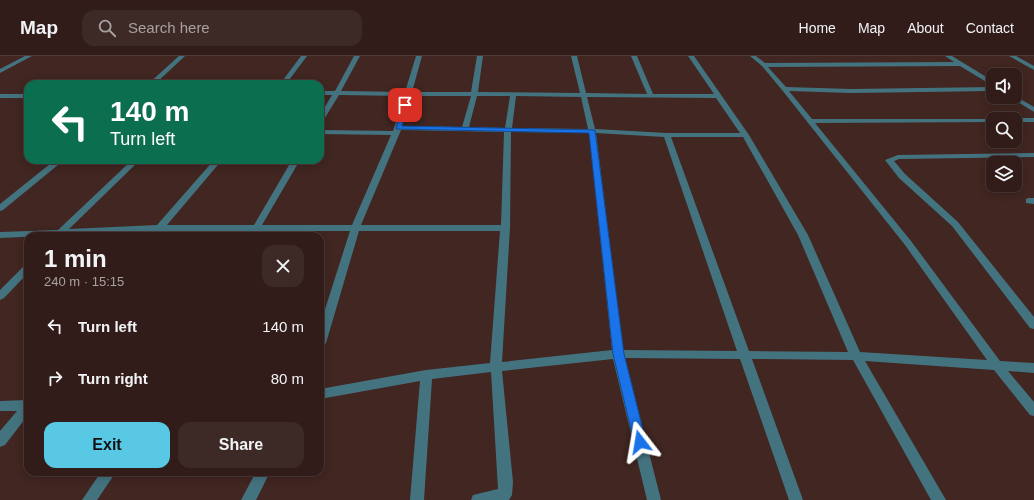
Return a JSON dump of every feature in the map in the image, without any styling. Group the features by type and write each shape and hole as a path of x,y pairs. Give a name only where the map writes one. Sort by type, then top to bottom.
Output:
{"street":[{"path":"0,71 29,56"},
{"path":"155,80 182,56"},
{"path":"286,80 304,56"},
{"path":"324,114 354,64 357,56"},
{"path":"324,330 356,227 397,130 409,94 419,56"},
{"path":"465,129 474,95 480,56"},
{"path":"574,56 592,131 618,354 654,500"},
{"path":"634,56 652,96"},
{"path":"691,56 745,136 803,235 856,356 939,500"},
{"path":"753,56 764,65 784,89 908,243 998,367 1034,411"},
{"path":"948,56 986,80"},
{"path":"1012,56 1034,68"},
{"path":"764,65 961,64"},
{"path":"784,89 852,91 986,90"},
{"path":"324,93 719,96"},
{"path":"478,500 505,495 506,482 496,366 505,228 508,130 513,95"},
{"path":"0,96 24,96"},
{"path":"1022,102 1033,109"},
{"path":"809,121 986,120"},
{"path":"1022,120 1034,120"},
{"path":"324,132 465,129 745,136"},
{"path":"667,135 796,500"},
{"path":"1034,154 898,157 889,160 902,176 956,224 1034,325"},
{"path":"0,208 55,164"},
{"path":"61,232 132,164"},
{"path":"156,232 215,164"},
{"path":"257,227 294,164"},
{"path":"92,232 159,228 257,227 505,228"},
{"path":"0,236 24,235"},
{"path":"0,296 24,271"},
{"path":"324,393 426,375 496,366 618,354 856,356 998,367 1034,368"},
{"path":"417,500 426,375"},
{"path":"0,406 24,406"},
{"path":"0,441 24,411"},
{"path":"89,500 106,476"},
{"path":"248,500 261,476"}],"route":[{"path":"405,105 398,128 592,131 618,354 640,442"}]}
